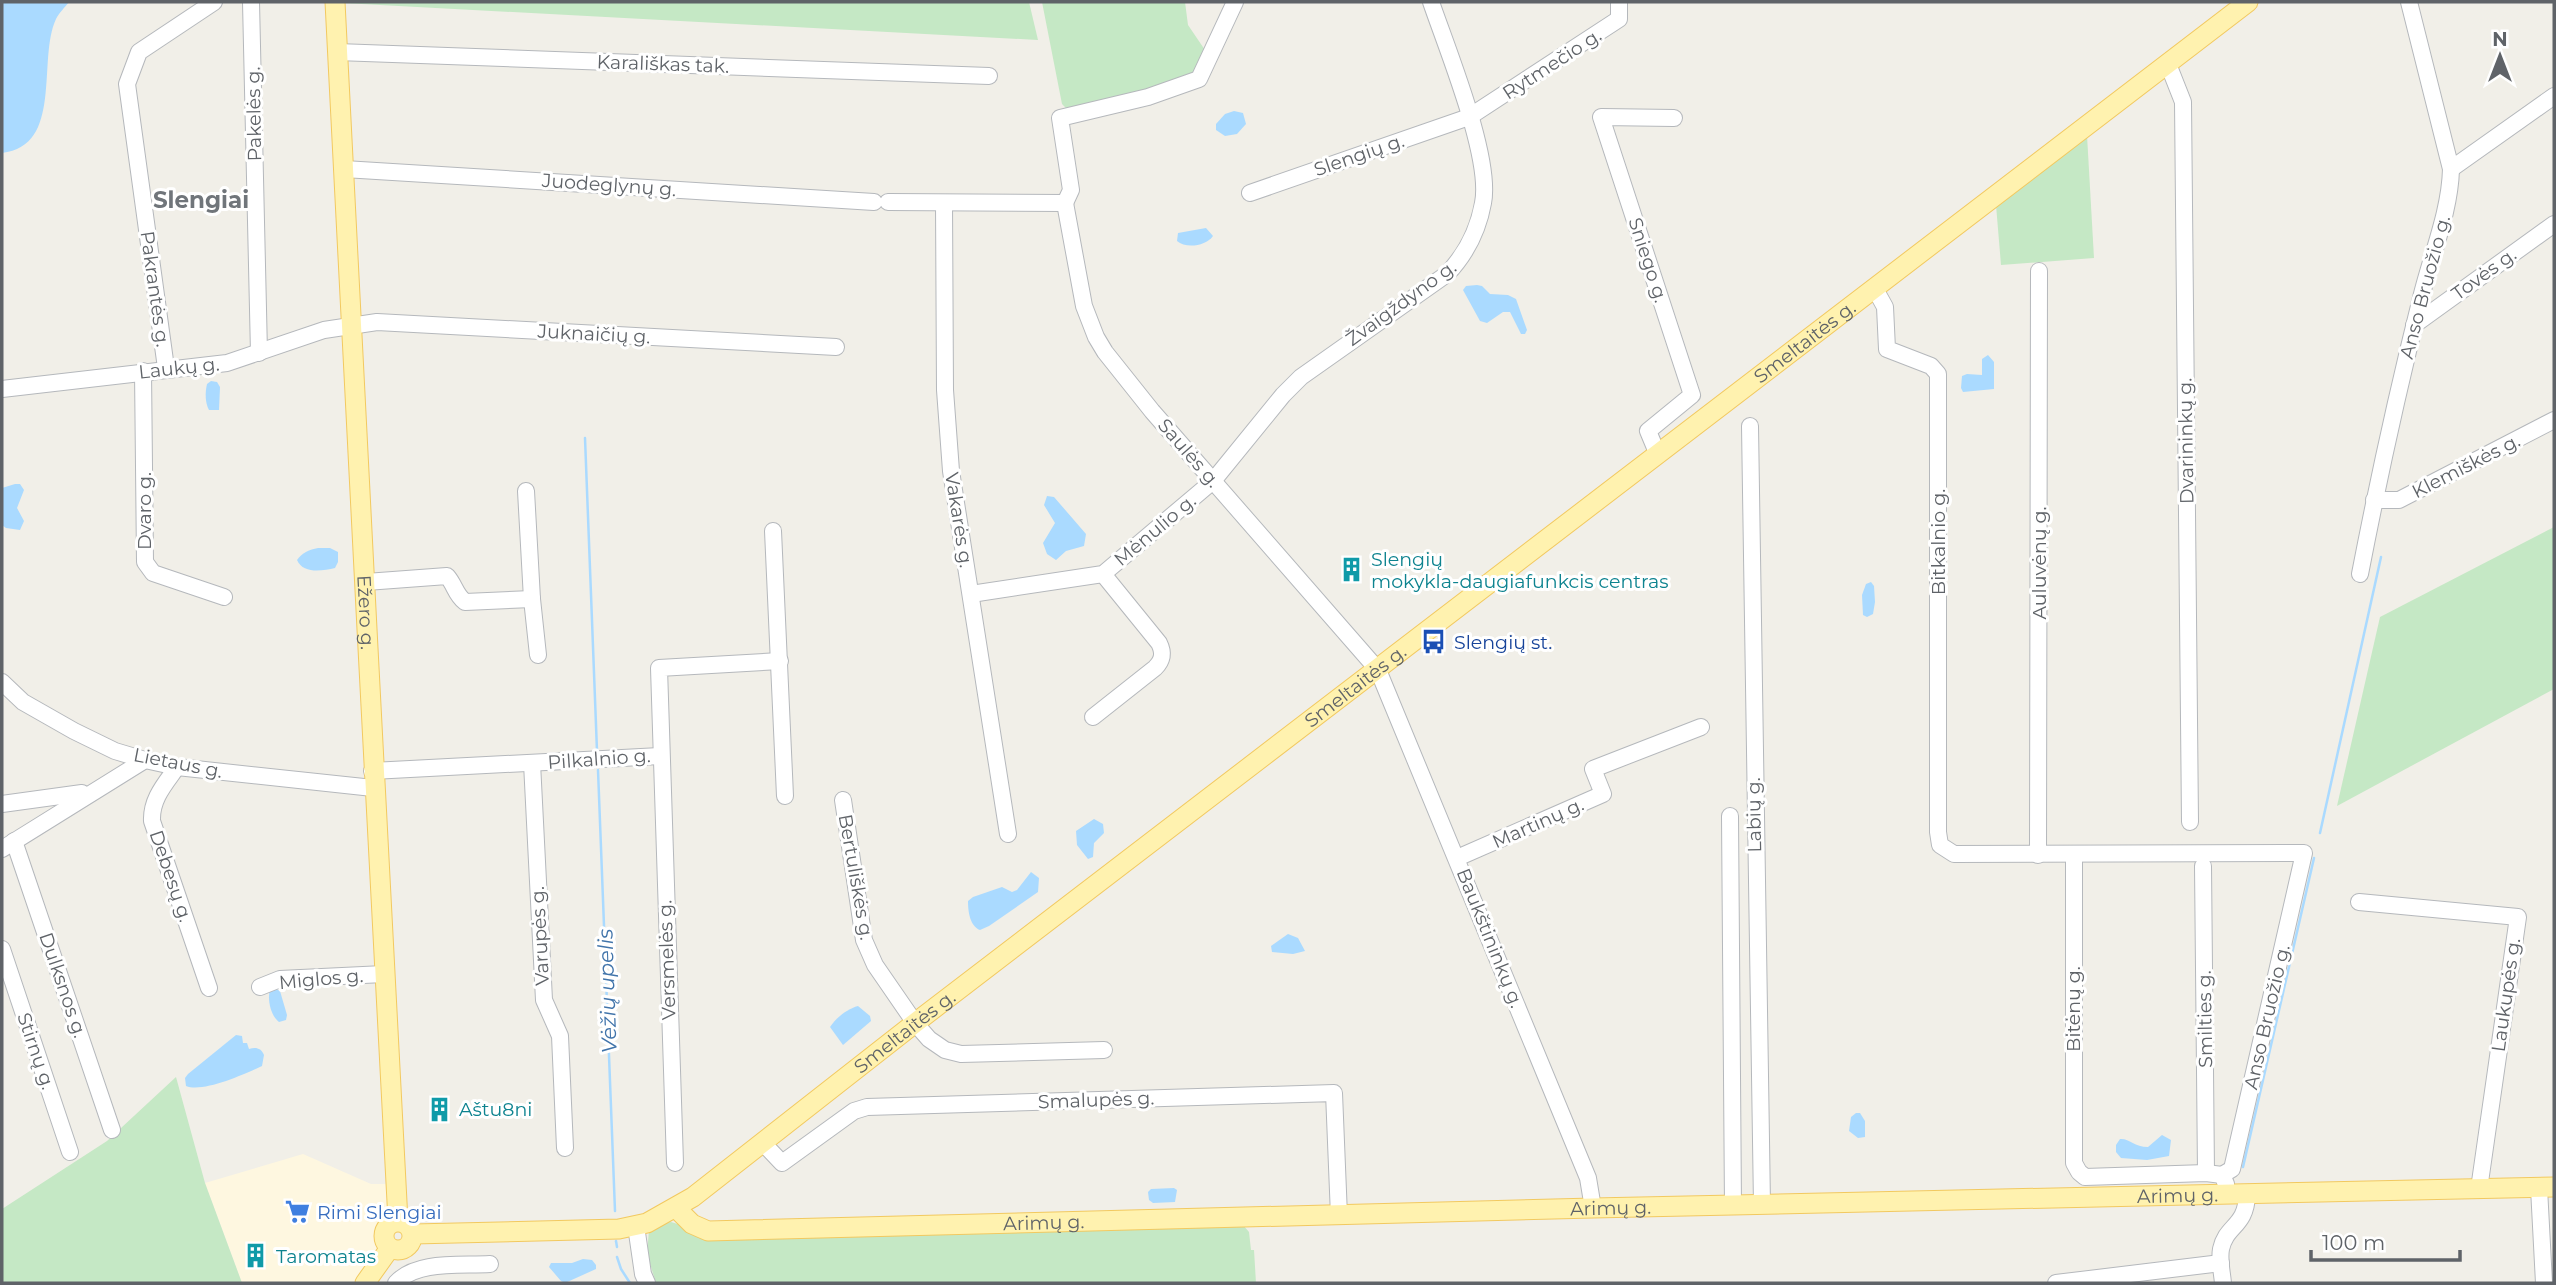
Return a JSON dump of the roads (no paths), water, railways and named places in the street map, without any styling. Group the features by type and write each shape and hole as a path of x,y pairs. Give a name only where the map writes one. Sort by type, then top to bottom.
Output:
{"main road":[{"name":"Ežero g.","path":"335,2 384,974 405,1228"},
{"name":"Smeltaitės g.","path":"405,1228 619,1229 636,1226 676,1208 2248,2"},
{"name":"Arimų g.","path":"676,1208 692,1224 708,1231 1593,1208 2547,1188"},
{"path":"365,1283 390,1248 384,1240 385,1229 393,1222 405,1228"}],"street":[{"name":"Pakrantės g.","path":"166,368 127,84 139,52 214,2"},
{"name":"Pakelės g.","path":"251,2 260,353"},
{"name":"Saulės g.","path":"1235,2 1199,79 1148,97 1060,118 1071,190 1065,203 1082,298 1096,337 1135,391 1378,670"},
{"name":"Žvaigždyno g.","path":"1213,481 1283,395 1301,377 1447,274 1469,247 1484,202 1483,164 1431,2"},
{"name":"Rytmečio g.","path":"1469,117 1619,19 1619,2"},
{"name":"Anso Bruožio g.","path":"2360,574 2414,325 2451,188 2451,169 2409,2"},
{"name":"Karališkas tak.","path":"337,51 989,76"},
{"name":"Dvarininkų g.","path":"2168,64 2183,102 2190,822"},
{"path":"2451,169 2554,96"},
{"name":"Slengių g.","path":"1250,193 1469,117"},
{"name":"Sniego g.","path":"1658,455 1648,431 1692,395 1601,117 1675,118"},
{"name":"Juodeglynų g.","path":"344,169 881,202 944,202"},
{"path":"944,202 1065,203"},
{"name":"Vakarės g.","path":"944,202 945,390 951,471 1008,834"},
{"name":"Tovės g.","path":"2414,325 2554,224"},
{"name":"Auluvėnų g.","path":"2038,855 2039,271"},
{"name":"Bitkalnio g.","path":"1875,289 1885,307 1887,349 1931,366 1938,374 1940,845 1955,854 2038,855"},
{"name":"Juknaičių g.","path":"352,324 377,322 836,347"},
{"name":"Laukų g.","path":"2,389 227,363 310,334 352,324"},
{"name":"Dvaro g.","path":"144,371 145,562 153,573 224,597"},
{"name":"Klemiškės g.","path":"2374,500 2399,500 2554,420"},
{"name":"Labių g.","path":"1750,426 1762,1205"},
{"name":"Mėnulio g.","path":"971,594 1103,574 1213,481"},
{"path":"526,491 538,655"},
{"path":"773,531 785,796"},
{"path":"1093,717 1155,668 1162,655 1158,643 1103,574"},
{"path":"366,582 447,576 457,596 465,602 532,599"},
{"name":"Pilkalnio g.","path":"373,780 531,763 660,756 659,668 780,661"},
{"name":"Baukštininkų g.","path":"1378,670 1588,1178 1593,1208"},
{"name":"Lietaus g.","path":"2,682 23,702 74,731 115,751 145,760 177,767 373,780"},
{"name":"Martinų g.","path":"1457,858 1603,794 1593,769 1701,727"},
{"name":"Versmelės g.","path":"660,756 675,1163"},
{"path":"8,845 145,760"},
{"name":"Varupės g.","path":"531,763 544,1000 560,1036 565,1148"},
{"name":"Debesų g.","path":"177,767 157,795 152,821 209,988"},
{"path":"2,804 90,792"},
{"name":"Bertuliškės g.","path":"843,800 864,940 875,965 915,1023"},
{"path":"1730,816 1733,1206"},
{"name":"Dulksnos g.","path":"8,845 112,1130"},
{"name":"Anso Bruožio g.","path":"2074,855 2304,853 2232,1169 2214,1174"},
{"path":"2038,855 2074,855"},
{"name":"Bitėnų g.","path":"2074,855 2074,1163 2085,1177 2214,1174"},
{"name":"Smilties g.","path":"2203,866 2214,1174 2237,1196"},
{"name":"Laukupės g.","path":"2359,902 2518,917 2479,1189"},
{"name":"Stirnų g.","path":"2,949 70,1153"},
{"name":"Miglos g.","path":"260,987 280,979 384,974"},
{"path":"915,1023 938,1046 957,1054 1104,1050"},
{"name":"Smalupės g.","path":"762,1142 782,1163 854,1111 867,1107 1334,1093 1339,1216"},
{"path":"2544,1283 2547,1188"},
{"path":"2223,1283 2221,1248 2247,1207 2237,1196"},
{"path":"636,1226 643,1274 647,1283"},
{"path":"396,1283 403,1276 417,1270 490,1264"},
{"path":"2056,1283 2221,1264"}],"water":[{"path":"2,2 69,2 56,19 51,36 45,98 34,135 21,147 2,153"},
{"path":"1234,111 1243,113 1246,124 1237,134 1225,136 1216,130 1216,124 1225,114"},
{"path":"1206,228 1213,236 1206,242 1190,246 1177,241 1178,233"},
{"path":"1477,285 1490,294 1508,295 1516,299 1527,330 1525,334 1521,334 1510,312 1503,312 1487,323 1480,321 1463,290 1466,286"},
{"path":"1988,355 1994,362 1994,389 1963,392 1962,376 1982,375 1982,359"},
{"path":"211,381 217,382 220,387 219,410 209,410 207,404 206,387"},
{"path":"20,484 24,490 17,508 24,521 20,530 2,525 2,488"},
{"path":"1047,496 1054,497 1086,534 1084,546 1066,551 1056,560 1047,554 1043,543 1055,523 1044,505"},
{"path":"318,548 330,548 338,552 335,568 308,569 297,560"},
{"path":"1871,582 1874,586 1875,602 1873,614 1867,617 1863,615 1862,595 1866,584"},
{"path":"1094,819 1103,824 1104,833 1094,843 1093,857 1088,859 1077,845 1076,831"},
{"path":"1031,872 1039,878 1038,892 989,926 980,930 974,925 969,914 968,901 1002,887 1012,892 1017,890"},
{"path":"1288,934 1298,938 1305,951 1293,954 1272,952 1271,946"},
{"path":"274,988 280,991 287,1015 286,1020 279,1022 269,1003 270,990"},
{"path":"858,1006 870,1016 871,1021 843,1045 830,1027 842,1014"},
{"path":"236,1035 242,1036 243,1043 247,1043 249,1049 256,1048 261,1051 264,1055 262,1066 213,1085 186,1086 185,1078 188,1074"},
{"path":"1860,1113 1865,1121 1865,1137 1858,1138 1849,1131 1851,1117"},
{"path":"2162,1135 2171,1140 2169,1156 2147,1160 2121,1158 2116,1152 2120,1139 2148,1147"},
{"path":"1151,1189 1177,1190 1175,1202 1153,1203 1149,1200 1148,1192"},
{"path":"583,1259 592,1260 596,1269 565,1283 549,1267 551,1263 572,1263"}],"waterway":[{"name":"Vėžių upelis","path":"585,438 597,751"},
{"path":"2320,833 2381,557"},
{"name":"Vėžių upelis","path":"598,770 615,1211"},
{"path":"2243,1167 2314,858"},
{"name":"Vėžių upelis","path":"616,1241 617,1247"},
{"name":"Vėžių upelis","path":"617,1257 630,1283"}],"place":[{"name":"Slengių mokykla-daugiafunkcis centras","path":"1351,570"},
{"name":"Slengių st.","path":"1434,642"},
{"name":"Aštu8ni","path":"439,1109"},
{"name":"Rimi Slengiai","path":"297,1212"},
{"name":"Taromatas","path":"256,1256"}],"district":[{"name":"Slengiai","path":"201,200"}]}
